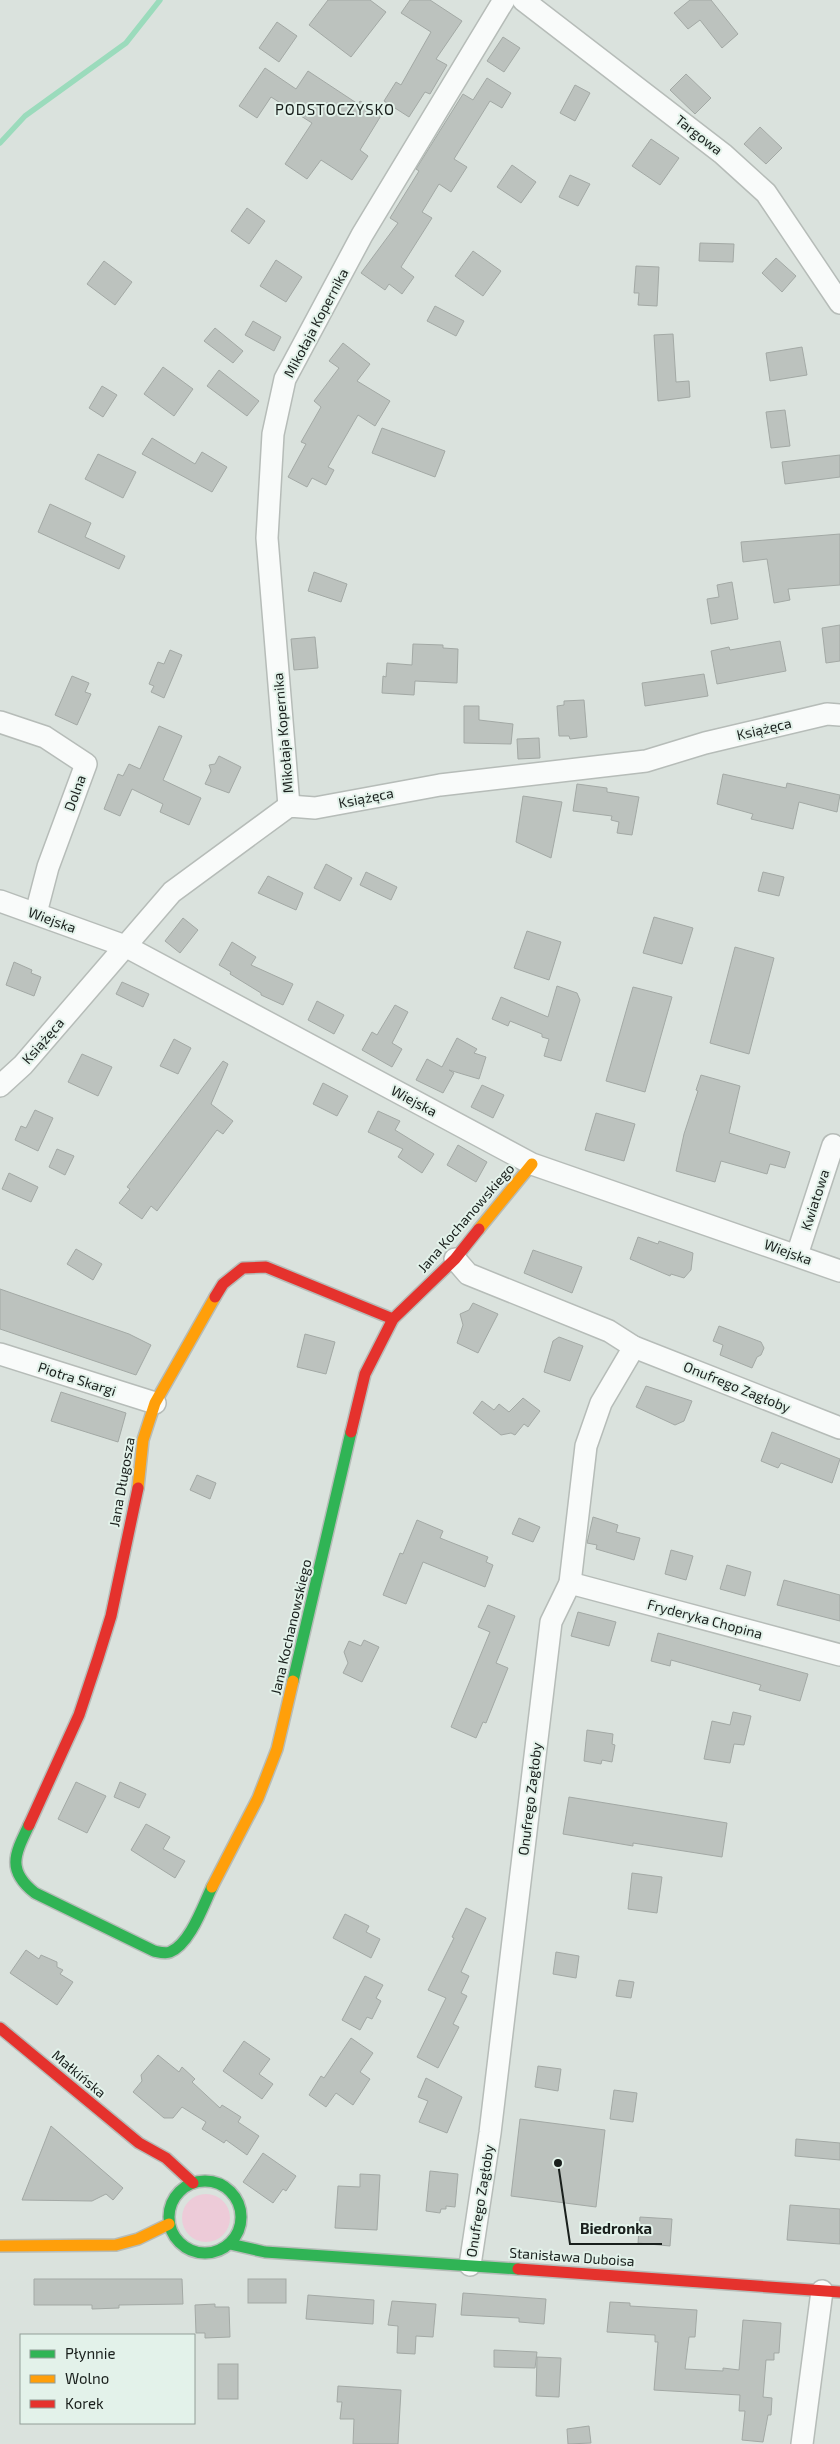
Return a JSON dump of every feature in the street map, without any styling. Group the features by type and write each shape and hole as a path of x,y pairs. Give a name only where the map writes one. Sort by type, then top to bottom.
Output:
{"street":[{"name":"Mikołaja Kopernika","path":"289,806 267,538 273,434 285,380 362,235 504,0"},
{"name":"Targowa","path":"524,0 723,154 766,193 840,303"},
{"name":"Książęca","path":"0,1086 23,1065 172,892 289,806 315,808 440,785 646,761 705,743 827,714 840,715"},
{"name":"Dolna","path":"0,722 45,737 86,764 48,868 36,914"},
{"name":"Wiejska","path":"0,901 124,946 532,1164 840,1271"},
{"name":"Kwiatowa","path":"797,1255 832,1145"},
{"name":"Jana Kochanowskiego","path":"14,1869 22,1884 35,1893 154,1951 168,1953 181,1945 194,1925 236,1837 258,1798 277,1749 364,1374 393,1319 455,1259 532,1164"},
{"name":"Onufrego Zagłoby","path":"455,1259 468,1274 609,1331 634,1347 840,1428"},
{"name":"Jana Długosza","path":"14,1869 15,1855 79,1715 98,1658 110,1616 136,1503 143,1440 155,1403 223,1284 243,1268 266,1267 393,1319"},
{"name":"Onufrego Zagłoby","path":"470,2265 492,2124 552,1622 570,1583 586,1446 601,1403 634,1347"},
{"name":"Piotra Skargi","path":"0,1354 155,1403"},
{"name":"Fryderyka Chopina","path":"570,1583 840,1655"},
{"name":"Małkińska","path":"0,2028 139,2143 166,2158 193,2183"},
{"name":"Małkińska","path":"139,2143 149,2160"},
{"path":"208,2181 222,2185 234,2194 241,2208 246,2224 230,2244 218,2251 205,2254 192,2251 181,2244 174,2235 169,2215 175,2197 183,2188 193,2183 208,2181"},
{"path":"167,2185 175,2197"},
{"path":"0,2246 116,2245 138,2239 170,2224"},
{"name":"Stanisława Duboisa","path":"279,2241 302,2253"},
{"path":"166,2248 181,2244"},
{"name":"Stanisława Duboisa","path":"230,2244 265,2252 302,2253 831,2291"},
{"path":"116,2245 139,2252"},
{"path":"802,2444 831,2291"}],"shaded area":[{"path":"206,2194 215,2196 223,2201 228,2209 230,2218 228,2227 223,2235 215,2240 206,2242 197,2240 189,2235 184,2227 182,2218 184,2209 189,2201 197,2196"}],"building":[{"path":"328,0 370,0 386,12 351,57 309,25"},
{"path":"410,0 430,0 462,21 436,59 447,65 430,94 425,92 409,117 384,101 396,82 401,85 431,32 401,13"},
{"path":"690,0 711,0 738,34 722,48 700,20 688,29 674,13"},
{"path":"277,22 297,36 279,62 259,48"},
{"path":"503,37 520,48 504,72 487,61"},
{"path":"265,68 296,89 308,71 358,104 360,101 382,114 360,150 368,156 352,180 321,160 307,179 285,164 312,123 271,97 257,118 239,106"},
{"path":"686,74 711,98 695,114 670,90"},
{"path":"487,78 511,93 502,108 490,101 454,159 467,167 451,192 439,184 422,212 432,218 401,267 414,277 402,294 389,284 385,290 361,273 398,223 390,218 419,171 416,169 463,94 473,100"},
{"path":"575,85 590,93 575,121 560,113"},
{"path":"760,127 782,148 766,164 744,144"},
{"path":"651,139 679,158 660,185 632,166"},
{"path":"512,165 536,182 521,203 497,187"},
{"path":"570,175 590,184 578,206 559,197"},
{"path":"247,208 265,221 249,244 231,231"},
{"path":"700,243 734,244 733,262 699,261"},
{"path":"473,251 501,271 483,296 455,276"},
{"path":"776,258 796,276 782,292 762,273"},
{"path":"276,260 302,277 286,302 260,286"},
{"path":"104,261 132,282 115,305 87,284"},
{"path":"636,266 659,267 657,306 638,305 639,293 634,293"},
{"path":"435,306 464,321 456,336 427,321"},
{"path":"253,321 281,337 274,351 245,335"},
{"path":"215,328 243,351 233,363 204,341"},
{"path":"673,334 676,382 689,381 690,397 658,401 654,335"},
{"path":"343,343 370,364 357,381 390,401 375,426 358,415 328,467 334,470 326,485 312,478 307,487 288,477 306,444 301,442 321,407 314,401 339,368 329,361"},
{"path":"802,347 807,375 770,381 766,353"},
{"path":"163,367 193,389 174,416 144,394"},
{"path":"219,370 259,401 247,416 207,386"},
{"path":"102,386 117,395 103,417 89,408"},
{"path":"785,410 790,446 771,448 766,412"},
{"path":"382,428 445,451 435,477 372,453"},
{"path":"152,438 195,464 202,452 227,467 212,492 142,454"},
{"path":"98,454 136,472 123,498 85,479"},
{"path":"840,455 840,477 785,484 782,462"},
{"path":"50,504 91,523 85,537 125,556 119,569 38,532"},
{"path":"840,534 840,585 788,589 790,600 774,603 767,559 743,562 741,542"},
{"path":"314,572 347,584 341,602 308,591"},
{"path":"732,582 738,619 711,624 707,599 719,597 717,585"},
{"path":"840,625 840,661 826,663 822,628"},
{"path":"315,637 318,668 294,670 291,639"},
{"path":"780,641 786,671 717,684 711,651 729,647 730,650"},
{"path":"413,644 443,645 443,648 458,649 457,683 415,681 414,695 382,693 383,676 386,677 387,663 412,665"},
{"path":"170,650 182,655 164,698 151,692 154,686 149,684 158,662 164,664"},
{"path":"704,674 708,696 645,706 642,683"},
{"path":"72,676 89,683 85,692 91,694 77,725 55,715"},
{"path":"584,700 587,737 570,739 569,736 559,736 557,706 564,705 564,701"},
{"path":"464,706 479,706 479,720 513,724 511,744 464,743"},
{"path":"159,726 182,736 163,780 201,798 189,825 160,812 163,804 132,789 120,816 104,809 118,774 123,776 129,764 140,769"},
{"path":"539,738 540,758 518,759 517,739"},
{"path":"219,756 241,767 229,793 205,784 211,771 209,765 215,764"},
{"path":"723,774 786,788 787,783 840,795 837,812 799,802 793,829 751,819 753,814 717,804"},
{"path":"577,784 607,788 607,792 639,797 632,835 617,833 619,822 611,820 612,816 573,811"},
{"path":"523,796 562,802 551,858 516,842"},
{"path":"326,864 352,878 340,901 314,888"},
{"path":"366,872 397,887 391,900 360,885"},
{"path":"763,872 784,877 779,896 758,891"},
{"path":"268,876 303,893 296,910 258,893"},
{"path":"654,917 693,928 682,964 643,953"},
{"path":"183,918 198,930 180,953 165,941"},
{"path":"527,931 561,942 549,980 514,968"},
{"path":"232,942 256,957 251,965 293,984 283,1005 261,995 261,993 219,965"},
{"path":"735,947 774,958 749,1054 710,1043"},
{"path":"14,962 32,970 31,973 41,977 34,996 6,985"},
{"path":"122,982 149,994 143,1007 116,994"},
{"path":"557,986 577,993 580,1000 561,1061 544,1056 549,1039 542,1037 542,1034 510,1021 508,1026 492,1019 501,997 548,1017"},
{"path":"633,987 672,997 645,1092 606,1081"},
{"path":"317,1001 344,1015 334,1034 308,1020"},
{"path":"395,1005 408,1012 392,1043 402,1049 392,1067 362,1050 372,1032 377,1035"},
{"path":"457,1038 477,1049 474,1053 486,1057 479,1079 449,1070 454,1073 443,1093 416,1080 427,1059 442,1067"},
{"path":"174,1039 191,1048 178,1074 160,1066"},
{"path":"82,1054 112,1067 98,1096 68,1082"},
{"path":"223,1061 228,1064 211,1104 233,1121 223,1134 217,1130 157,1211 151,1206 142,1219 119,1203 130,1189 127,1187"},
{"path":"701,1075 740,1086 729,1133 790,1152 785,1168 770,1164 767,1174 721,1161 715,1182 676,1171 684,1134 698,1091 696,1090"},
{"path":"323,1083 348,1096 337,1116 313,1104"},
{"path":"482,1085 504,1095 493,1118 471,1107"},
{"path":"35,1110 53,1118 38,1151 15,1140 21,1126 26,1128"},
{"path":"378,1111 400,1121 395,1130 434,1154 422,1173 398,1157 403,1149 368,1132"},
{"path":"596,1113 635,1124 624,1161 585,1150"},
{"path":"458,1145 487,1162 476,1182 447,1165"},
{"path":"57,1149 74,1156 65,1175 49,1167"},
{"path":"9,1173 38,1187 31,1202 2,1189"},
{"path":"638,1237 658,1244 659,1241 693,1253 691,1270 684,1278 671,1274 670,1276 630,1259"},
{"path":"76,1249 102,1264 93,1280 67,1264"},
{"path":"533,1250 582,1267 572,1293 524,1273"},
{"path":"0,1289 129,1334 151,1345 136,1375 0,1329"},
{"path":"473,1303 498,1314 478,1353 457,1343 463,1325 460,1314 469,1310"},
{"path":"719,1326 761,1342 764,1348 752,1368 720,1355 723,1345 713,1341"},
{"path":"305,1334 335,1342 326,1374 297,1367"},
{"path":"559,1337 583,1346 570,1381 544,1372 553,1341"},
{"path":"646,1386 692,1401 684,1421 675,1425 636,1407"},
{"path":"61,1392 126,1413 118,1442 51,1421"},
{"path":"523,1398 540,1411 528,1427 524,1424 515,1435 511,1433 501,1435 473,1413 482,1401 494,1410 499,1404 509,1412"},
{"path":"772,1432 840,1459 832,1483 781,1463 778,1468 761,1461"},
{"path":"197,1475 216,1483 210,1499 190,1490"},
{"path":"593,1517 618,1525 616,1532 640,1538 634,1560 596,1549 597,1545 587,1543"},
{"path":"519,1518 540,1527 533,1542 512,1534"},
{"path":"417,1520 443,1531 440,1538 488,1557 486,1562 493,1565 485,1587 423,1562 406,1604 383,1595 400,1553 403,1554"},
{"path":"671,1550 693,1556 686,1580 665,1574"},
{"path":"727,1565 751,1572 745,1596 720,1589"},
{"path":"784,1580 840,1595 840,1621 777,1605"},
{"path":"488,1605 515,1616 496,1663 508,1668 486,1723 483,1722 476,1738 451,1727 490,1632 478,1627"},
{"path":"578,1612 616,1622 609,1646 571,1636"},
{"path":"658,1633 808,1674 800,1701 759,1690 761,1685 671,1660 670,1666 651,1661"},
{"path":"364,1640 379,1647 362,1682 343,1673 348,1663 344,1652 349,1641 361,1646"},
{"path":"733,1712 751,1716 744,1745 734,1744 730,1763 704,1759 712,1721 730,1725"},
{"path":"587,1730 613,1734 612,1744 615,1745 612,1762 602,1760 601,1764 584,1761"},
{"path":"76,1782 106,1796 87,1833 58,1819"},
{"path":"120,1782 146,1794 139,1808 114,1797"},
{"path":"569,1797 727,1823 722,1857 633,1843 633,1846 563,1834"},
{"path":"146,1824 170,1837 163,1849 185,1861 175,1878 131,1850"},
{"path":"632,1873 662,1877 657,1913 628,1909"},
{"path":"466,1908 486,1918 461,1972 469,1976 461,1993 467,1996 453,2024 459,2027 438,2068 417,2057 446,1998 428,1990 454,1938 452,1937"},
{"path":"345,1914 369,1926 366,1932 380,1939 371,1958 333,1938"},
{"path":"26,1950 39,1959 41,1955 57,1962 57,1967 63,1970 60,1974 73,1982 57,2005 10,1973"},
{"path":"556,1952 579,1956 576,1978 553,1974"},
{"path":"365,1976 383,1985 376,1998 381,2001 372,2019 367,2017 360,2030 342,2020"},
{"path":"619,1980 634,1982 631,1998 616,1996"},
{"path":"351,2038 373,2053 360,2072 370,2079 353,2105 336,2093 326,2107 309,2095 321,2076 324,2078"},
{"path":"244,2041 270,2059 259,2074 273,2084 262,2099 223,2071"},
{"path":"158,2055 179,2072 182,2067 195,2079 192,2082 220,2108 222,2105 241,2117 238,2122 259,2136 247,2155 226,2140 224,2143 202,2129 206,2122 182,2107 173,2118 164,2118 133,2092 142,2081 141,2075"},
{"path":"538,2066 561,2069 558,2091 535,2087"},
{"path":"426,2078 462,2097 447,2133 419,2122 428,2101 418,2097"},
{"path":"614,2090 637,2093 633,2122 610,2119"},
{"path":"520,2119 605,2130 596,2207 511,2196"},
{"path":"51,2126 123,2188 113,2200 106,2194 92,2201 22,2200"},
{"path":"796,2139 840,2143 840,2160 795,2156"},
{"path":"263,2153 296,2176 286,2191 283,2189 273,2203 243,2182"},
{"path":"430,2171 458,2174 455,2207 446,2206 446,2209 441,2209 440,2213 426,2211"},
{"path":"360,2174 380,2175 377,2230 335,2228 338,2186 360,2187"},
{"path":"790,2205 840,2209 840,2244 787,2240"},
{"path":"640,2217 672,2219 670,2246 638,2243"},
{"path":"34,2279 182,2279 183,2304 119,2305 119,2308 92,2309 92,2305 34,2305"},
{"path":"248,2279 286,2279 286,2303 248,2303"},
{"path":"463,2293 546,2299 544,2324 519,2322 519,2318 461,2315"},
{"path":"308,2295 374,2300 373,2324 306,2319"},
{"path":"392,2301 436,2304 433,2337 416,2336 415,2354 397,2353 398,2326 388,2325"},
{"path":"610,2302 630,2303 630,2306 697,2310 695,2337 689,2337 685,2369 723,2371 723,2368 739,2370 743,2320 781,2323 779,2353 774,2353 774,2360 766,2360 763,2397 772,2398 771,2415 768,2415 763,2442 742,2440 745,2411 739,2411 740,2395 654,2390 658,2342 655,2342 655,2335 607,2332"},
{"path":"215,2304 215,2307 229,2307 230,2337 205,2338 205,2333 196,2333 195,2305"},
{"path":"494,2350 537,2352 535,2368 494,2367"},
{"path":"537,2357 561,2358 559,2397 536,2396"},
{"path":"218,2364 238,2364 238,2399 218,2399"},
{"path":"338,2386 401,2390 398,2444 353,2444 354,2419 340,2419 342,2402 337,2402"},
{"path":"589,2426 591,2443 568,2444 567,2429"}],"waterway":[{"path":"0,143 25,116 126,43 160,0"}],"traffic: fast":[{"path":"293,1681 351,1432"},
{"path":"29,1825 17,1853 16,1861 20,1877 26,1885 35,1893 154,1951 170,1952 184,1941 195,1924 212,1887"},
{"path":"205,2181 219,2184 231,2191 238,2203 241,2217 238,2231 231,2243 219,2250 205,2253 191,2250 179,2243 172,2231 169,2217 172,2203 179,2191 191,2184 205,2181"},
{"path":"230,2244 265,2252 518,2269"}],"traffic: slow":[{"path":"479,1229 532,1164"},
{"path":"138,1488 143,1440 155,1403 215,1297"},
{"path":"212,1887 258,1798 277,1749 293,1681"},
{"path":"0,2246 116,2245 138,2239 169,2224"}],"traffic: jam":[{"path":"351,1432 365,1374 393,1319 455,1259 479,1229"},
{"path":"215,1297 223,1284 243,1268 266,1267 393,1319"},
{"path":"29,1825 79,1715 98,1658 111,1616 138,1488"},
{"path":"0,2028 139,2143 166,2158 193,2183"},
{"path":"518,2269 840,2292"}],"place":[{"name":"Biedronka","path":"558,2163"}],"district":[{"name":"PODSTOCZYSKO","path":"335,110"}]}
